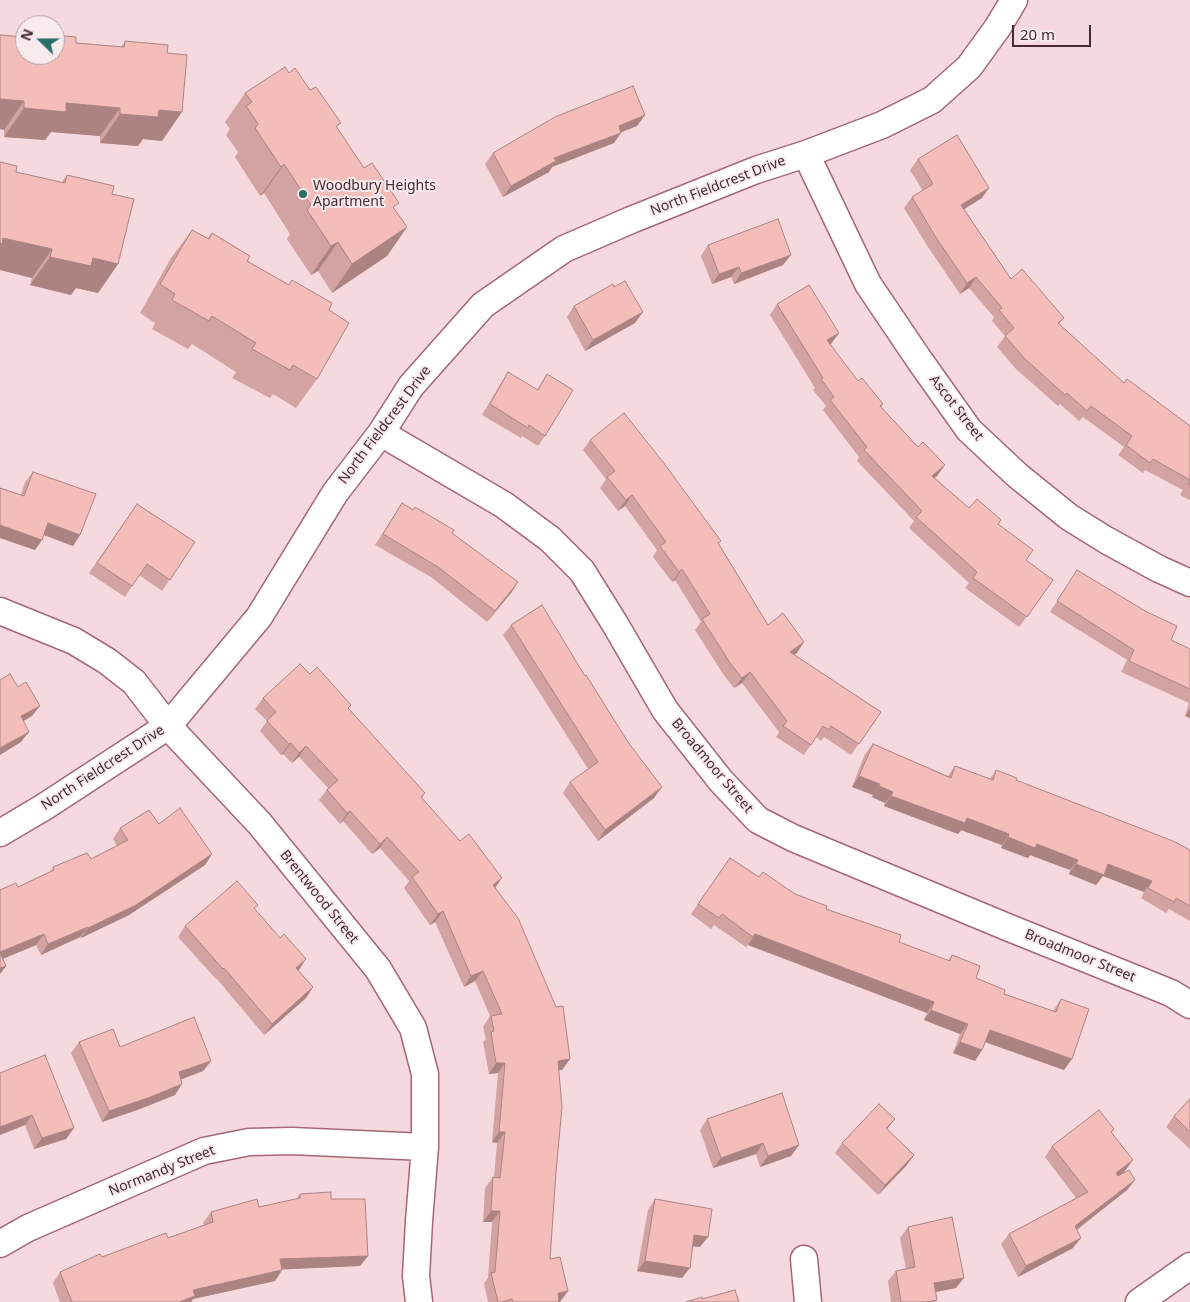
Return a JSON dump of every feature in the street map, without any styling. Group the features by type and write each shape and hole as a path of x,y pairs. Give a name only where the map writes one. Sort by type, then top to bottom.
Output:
{"street":[{"name":"North Fieldcrest Drive","path":"0,833 44,807 168,726 259,617 335,493 381,432 411,386 482,305 564,249 756,170 882,126 932,100 969,67 998,27 1014,0"},
{"name":"Ascot Street","path":"806,154 868,284 969,430 1017,475 1069,516 1106,540 1159,569 1190,583"},
{"name":"Broadmoor Street","path":"381,432 504,505 550,539 582,571 665,710 721,782 758,820 819,849 1171,993 1190,1006"},
{"name":"Brentwood Street","path":"0,611 74,641 107,661 134,682 168,726 260,824 378,969 413,1028 425,1074 425,1147 418,1221 416,1276 419,1302"},
{"name":"Normandy Street","path":"0,1244 28,1228 204,1151 249,1142 292,1140 425,1147"},
{"path":"804,1259 808,1302"},
{"path":"1139,1302 1171,1293 1190,1266"}],"building":[{"path":"0,35 15,36 15,65 65,65 65,36 76,37 76,43 124,47 125,41 168,45 167,53 187,55 182,112 159,110 158,117 120,114 120,108 66,103 66,112 24,108 24,101 0,99"},
{"path":"285,67 289,73 295,68 310,90 316,87 341,123 336,126 364,168 372,163 399,203 393,207 407,227 352,264 338,242 331,246 307,210 311,205 284,164 281,167 255,128 258,124 246,106 252,102 245,93"},
{"path":"633,86 645,115 619,126 621,133 554,158 556,161 511,186 493,153 555,117"},
{"path":"957,135 989,188 961,205 1011,279 1022,269 1064,318 1058,323 1124,383 1127,379 1190,426 1190,480 1153,459 1150,463 1126,445 1132,436 1091,406 1087,411 1067,393 1065,395 1024,358 1005,336 1014,328 999,310 1002,308 976,277 967,283 935,236 912,197 933,184 918,159"},
{"path":"0,162 17,166 16,172 65,183 67,175 114,186 112,194 134,199 118,264 93,258 91,266 50,257 52,249 3,238 2,244 0,243"},
{"path":"778,219 791,255 741,273 739,267 719,274 708,245"},
{"path":"192,230 209,239 212,233 250,256 247,261 289,285 292,280 332,303 329,310 349,323 317,379 293,365 290,370 252,349 256,343 212,316 209,321 172,300 175,294 160,284"},
{"path":"625,281 643,312 593,340 574,306 613,284 614,287"},
{"path":"809,285 839,333 827,340 858,381 862,378 883,404 880,406 918,447 923,442 945,465 932,476 969,508 977,499 1001,520 998,524 1033,550 1026,560 1053,580 1027,617 973,578 977,572 916,517 922,511 864,450 867,447 830,400 834,397 821,379 823,378 777,304"},
{"path":"508,372 538,390 547,374 573,390 545,436 529,425 528,428 490,404"},
{"path":"624,413 721,541 718,543 768,625 783,613 804,642 790,652 881,712 859,744 831,726 829,730 823,726 811,745 783,726 787,721 750,672 742,678 730,663 702,619 710,614 682,569 679,572 660,546 666,542 632,495 626,500 607,477 615,471 590,440"},
{"path":"33,472 96,494 80,535 48,523 42,540 0,525 0,488 24,496"},
{"path":"402,503 413,510 415,507 454,530 452,533 518,582 495,611 438,567 383,534"},
{"path":"137,504 195,542 170,580 147,564 132,586 97,563"},
{"path":"1077,570 1147,612 1177,626 1171,640 1190,649 1190,689 1129,661 1134,650 1057,601"},
{"path":"542,605 628,742 662,787 605,830 570,782 598,762 511,625"},
{"path":"300,664 310,674 317,667 351,705 348,708 425,793 421,797 460,841 469,834 502,878 493,885 518,918 556,1007 563,1006 570,1059 558,1061 562,1107 550,1259 560,1257 568,1291 558,1293 559,1302 513,1302 512,1299 498,1302 491,1273 495,1272 500,1211 491,1211 493,1177 500,1178 505,1132 499,1132 505,1063 496,1063 491,1032 494,1031 491,1016 502,1014 483,971 471,976 443,911 438,914 412,877 419,872 387,837 380,844 350,811 347,813 327,790 338,780 306,746 299,753 267,721 276,712 263,698"},
{"path":"10,674 18,687 26,682 40,706 21,716 29,732 0,748 0,680"},
{"path":"873,744 951,778 955,766 993,780 996,770 1017,778 1016,780 1173,841 1190,850 1190,906 1176,898 1174,902 1148,888 1152,881 1108,864 1104,875 1076,864 1078,860 1037,844 1035,848 1008,837 1009,834 967,818 965,823 891,796 893,792 879,786 880,784 859,776"},
{"path":"180,808 212,854 136,905 88,928 48,944 44,934 0,952 0,890 16,883 18,887 54,870 53,867 87,853 91,859 128,840 120,828 149,810 159,824"},
{"path":"730,858 759,877 763,872 795,894 827,906 826,909 901,935 899,942 950,961 952,955 980,966 976,978 1005,990 1004,994 1056,1012 1061,999 1089,1009 1072,1059 990,1030 982,1050 960,1042 968,1024 931,1010 934,1002 755,934 753,937 722,914 719,918 698,904"},
{"path":"237,881 258,905 254,908 280,938 284,934 306,959 296,968 313,987 272,1024 185,926"},
{"path":"0,953 6,966 0,968"},
{"path":"194,1017 211,1061 179,1072 182,1084 109,1111 79,1042 113,1029 120,1047"},
{"path":"45,1055 74,1128 42,1138 32,1115 0,1127 0,1073"},
{"path":"782,1093 799,1145 768,1156 763,1143 721,1158 707,1119"},
{"path":"1190,1099 1190,1132 1174,1116"},
{"path":"879,1104 895,1119 886,1128 914,1155 885,1185 842,1143"},
{"path":"1099,1110 1114,1129 1111,1132 1133,1160 1116,1173 1118,1176 1129,1170 1135,1180 1075,1226 1081,1238 1026,1266 1009,1234 1088,1192 1052,1146"},
{"path":"331,1192 331,1199 365,1199 368,1256 280,1259 282,1270 193,1290 195,1296 179,1302 72,1302 60,1272 100,1254 102,1257 166,1233 168,1238 213,1222 211,1212 257,1199 259,1207 300,1198 300,1194"},
{"path":"655,1199 712,1209 708,1237 694,1235 690,1268 645,1261"},
{"path":"952,1217 964,1278 934,1283 937,1300 901,1302 896,1271 915,1267 908,1227"},
{"path":"735,1290 739,1302 686,1302 702,1297 702,1299"}],"place":[{"name":"Woodbury Heights Apartment","path":"303,194"}]}
